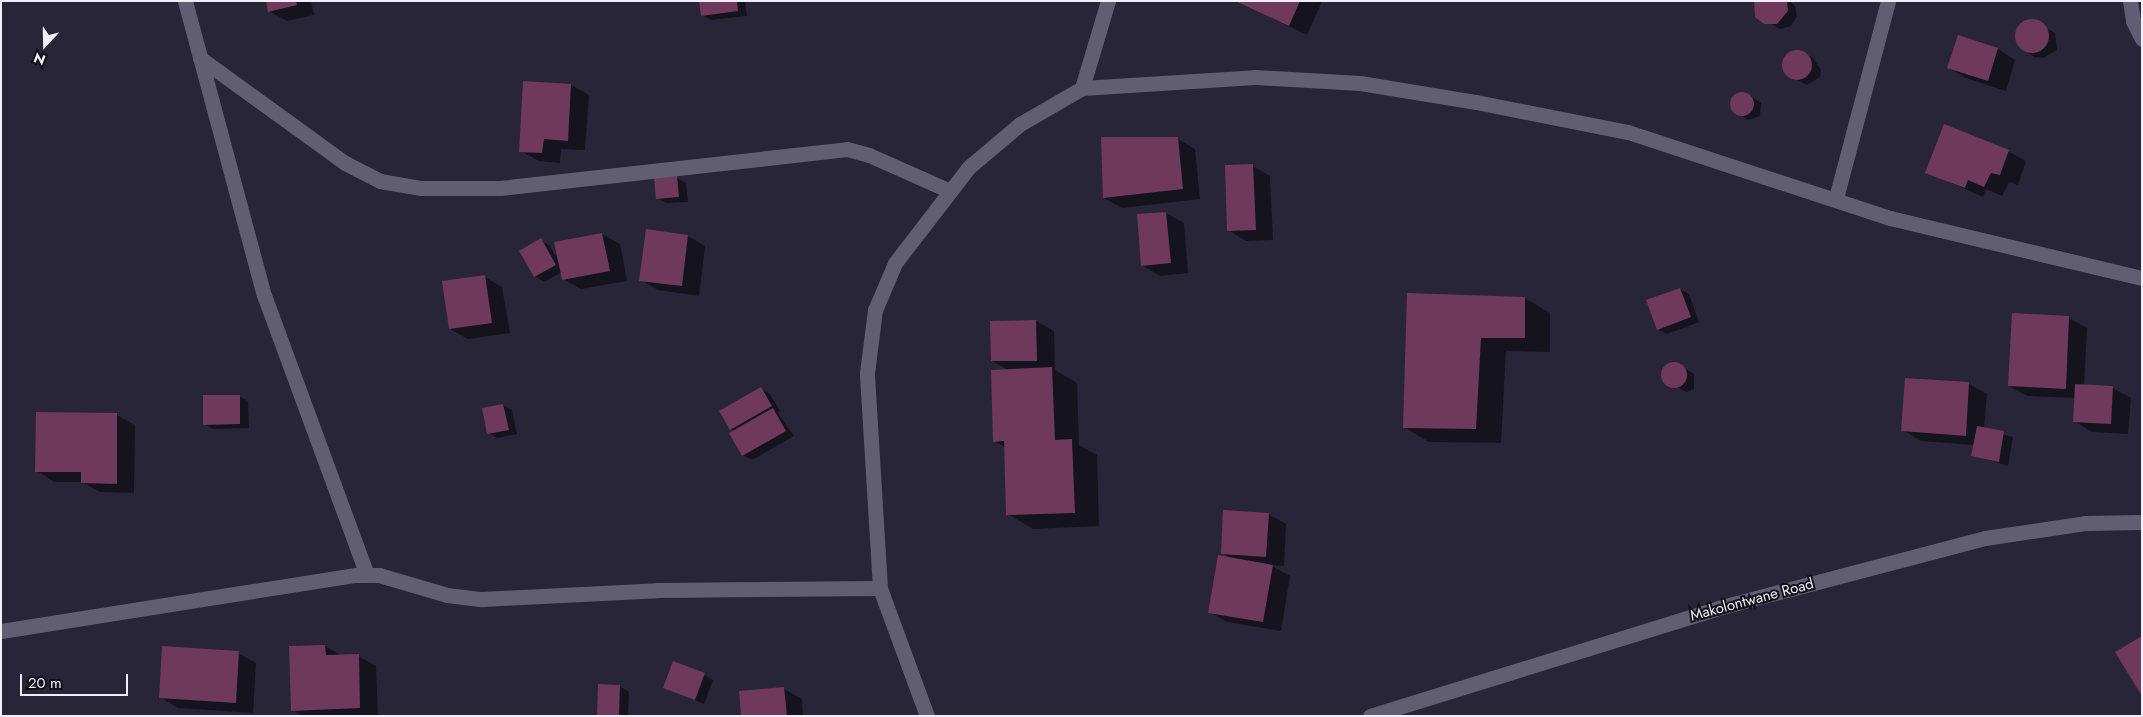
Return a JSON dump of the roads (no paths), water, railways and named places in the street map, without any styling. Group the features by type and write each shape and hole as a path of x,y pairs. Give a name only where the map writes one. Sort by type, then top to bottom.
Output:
{"street":[{"path":"185,1 264,295 367,575"},
{"path":"1082,88 1108,1"},
{"path":"1836,198 1888,1"},
{"path":"2130,1 2133,21 2142,39"},
{"path":"200,58 345,163 380,180 421,188 500,188 847,149 869,155 950,191"},
{"path":"927,716 880,588 867,373 875,310 895,263 969,167 1020,124 1082,88 1255,77 1360,83 1628,132 1836,198 1890,218 2142,278"},
{"name":"Makolontwane Road","path":"1370,716 1718,608 1985,538 2085,524 2142,522"},
{"path":"1,630 367,575 378,575 447,596 482,599 658,590 880,588"}]}
